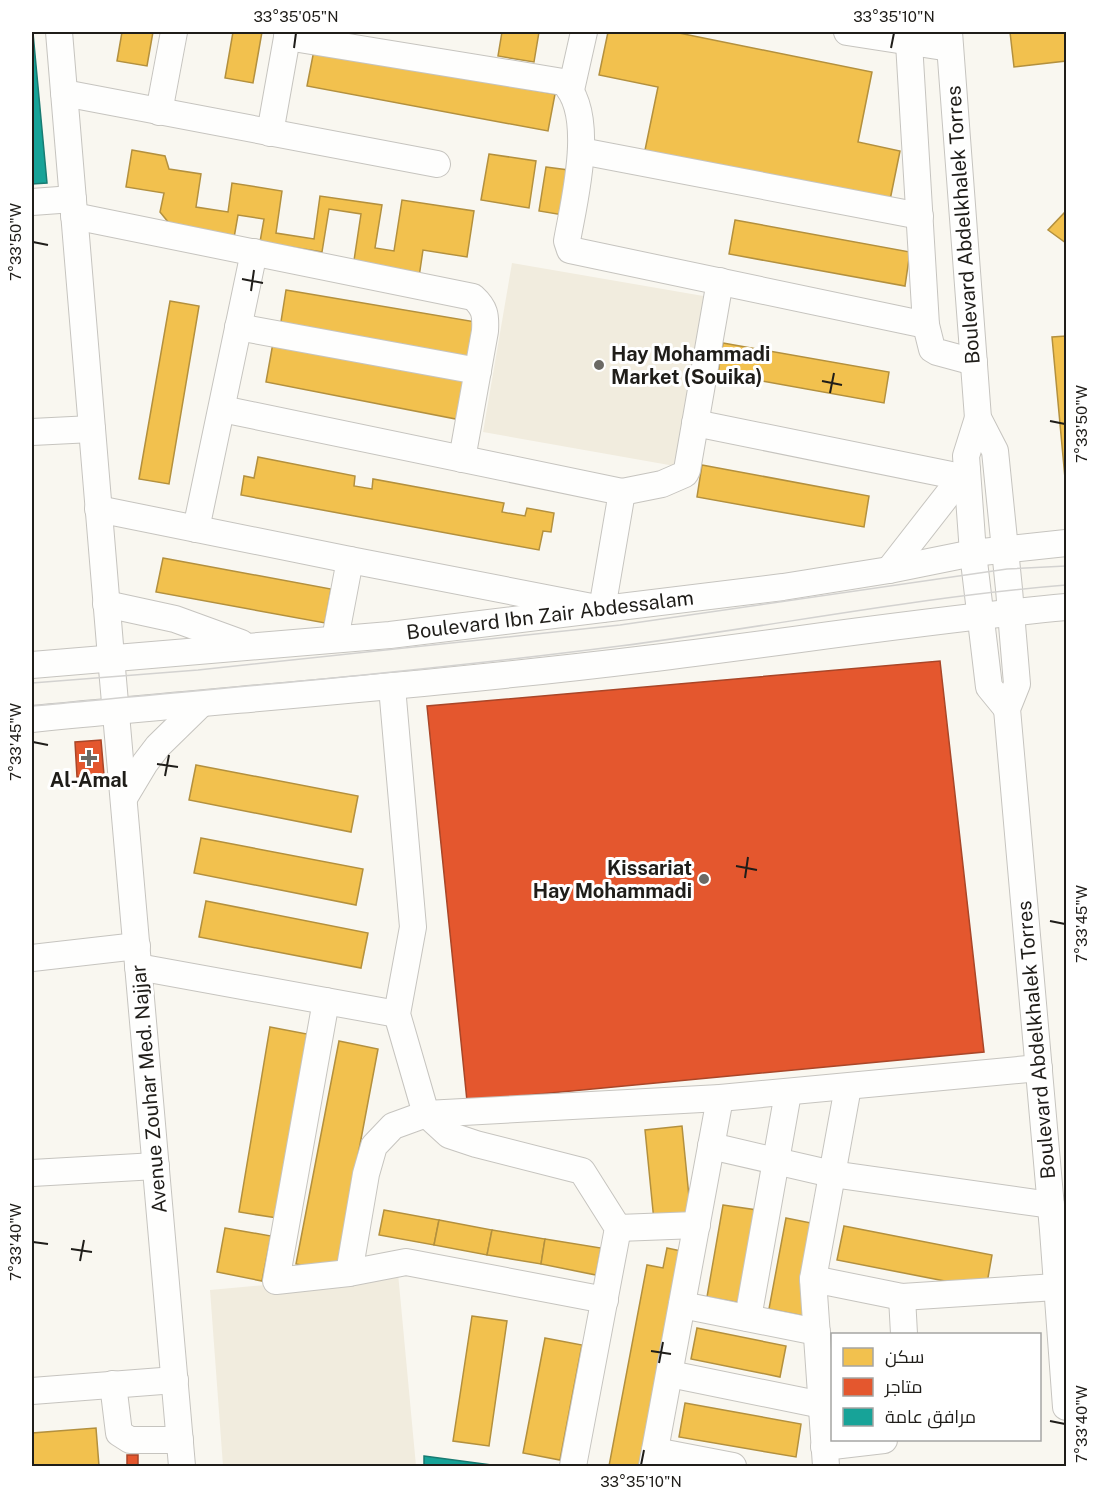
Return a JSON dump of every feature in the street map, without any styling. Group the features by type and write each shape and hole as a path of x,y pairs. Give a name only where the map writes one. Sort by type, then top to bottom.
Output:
{"street":[{"name":"Avenue Zouhar Med. Najjar","path":"59,32 106,604 182,1467"},
{"path":"159,112 174,32"},
{"path":"571,90 584,32"},
{"path":"847,32 909,43 949,40"},
{"path":"270,133 287,34 563,82 571,90 578,108 581,152 567,241 570,250 926,325"},
{"name":"Boulevard Abdelkhalek Torres","path":"949,40 978,418 966,456 964,474 989,687 1007,709"},
{"path":"909,43 926,325 932,349 974,362"},
{"path":"64,93 437,164"},
{"path":"581,152 920,216"},
{"path":"32,202 74,208 254,252 473,297 486,312 462,459"},
{"path":"196,529 254,252"},
{"path":"222,409 622,492 662,484 685,474 688,464 720,281"},
{"path":"238,327 478,371"},
{"name":"Boulevard Abdelkhalek Torres","path":"978,418 995,451 1005,549 1017,684 1007,709 1051,1205 1060,1229 1056,1287 1066,1407"},
{"path":"695,423 964,474 889,570"},
{"path":"32,432 92,429"},
{"path":"98,509 602,609 622,492"},
{"name":"Boulevard Ibn Zair Abdessalam","path":"32,665 390,635 783,587 889,570 973,553 1066,543"},
{"path":"335,639 350,560"},
{"path":"106,604 175,619 250,646"},
{"path":"32,719 392,687 645,660 1010,612 1066,607"},
{"path":"392,687 413,927 397,1014 426,1114 449,1135 582,1171 618,1228 573,1467"},
{"path":"124,798 158,746 201,704"},
{"path":"32,958 138,956 326,1001 397,1014"},
{"path":"326,1001 276,1281 349,1273 406,1262 605,1300"},
{"path":"349,1273 366,1174 374,1146 393,1126 426,1114 788,1093 1039,1068"},
{"path":"848,1087 813,1279 825,1457 881,1441"},
{"path":"748,1318 788,1093"},
{"path":"720,1098 653,1459 733,1467"},
{"path":"711,1146 832,1174 1051,1205"},
{"path":"32,1173 156,1166"},
{"path":"618,1228 697,1225"},
{"path":"813,1279 902,1297 1056,1287"},
{"path":"902,1297 904,1333"},
{"path":"682,1305 817,1332"},
{"path":"670,1374 822,1405"},
{"path":"32,1391 175,1380"},
{"path":"113,1384 119,1433 130,1440 180,1440"}],"shaded area":[{"name":"Hay Mohammadi Market (Souika)","path":"512,263 715,298 686,468 483,432"},
{"path":"398,1273 416,1466 223,1466 210,1290"}],"building: سكن":[{"path":"122,32 153,32 147,66 117,61"},
{"path":"233,32 262,32 253,83 225,78"},
{"path":"502,32 539,32 534,62 498,56"},
{"path":"608,32 674,32 872,72 858,142 900,151 889,205 644,155 658,87 599,75"},
{"path":"1010,32 1066,32 1066,61 1014,67"},
{"path":"314,50 555,94 548,131 307,86"},
{"path":"132,150 165,156 169,169 201,174 196,207 228,212 232,183 282,191 276,233 314,239 320,196 382,205 375,248 394,251 402,200 474,211 467,257 423,250 419,277 353,267 361,214 329,209 322,252 260,242 264,219 238,215 234,238 173,228 160,212 164,193 126,187"},
{"path":"489,154 536,161 529,208 481,200"},
{"path":"546,167 576,171 569,216 539,211"},
{"path":"1066,211 1066,243 1048,230"},
{"path":"735,220 910,252 905,286 729,254"},
{"path":"286,290 482,323 475,360 280,328"},
{"path":"170,301 199,306 169,484 139,479"},
{"path":"1066,336 1066,489 1052,337"},
{"path":"273,343 468,381 461,420 266,382"},
{"path":"723,343 889,372 884,403 718,373"},
{"path":"258,457 355,476 354,486 372,489 373,479 504,503 502,512 525,516 527,508 554,513 551,532 543,531 539,550 241,495 244,476 254,478"},
{"path":"702,465 869,496 864,527 697,497"},
{"path":"163,558 331,589 325,623 156,592"},
{"path":"196,765 358,796 351,832 189,800"},
{"path":"201,838 363,869 356,905 194,873"},
{"path":"206,901 368,933 361,968 199,937"},
{"path":"270,1027 307,1034 277,1218 239,1212"},
{"path":"339,1041 378,1049 336,1272 296,1264"},
{"path":"682,1126 691,1217 654,1221 645,1130"},
{"path":"723,1205 757,1210 741,1303 707,1297"},
{"path":"384,1210 439,1220 434,1245 379,1235"},
{"path":"786,1218 821,1225 804,1316 769,1309"},
{"path":"439,1220 492,1230 487,1255 434,1245"},
{"path":"844,1226 992,1255 986,1289 837,1260"},
{"path":"225,1228 271,1236 262,1281 217,1272"},
{"path":"492,1230 545,1239 541,1264 487,1255"},
{"path":"545,1239 601,1248 596,1275 541,1264"},
{"path":"667,1248 686,1252 644,1466 609,1466 647,1265 663,1268"},
{"path":"472,1316 507,1321 489,1446 453,1441"},
{"path":"697,1328 786,1346 780,1377 691,1359"},
{"path":"545,1338 582,1345 560,1460 523,1453"},
{"path":"685,1403 801,1424 796,1457 679,1437"},
{"path":"96,1428 99,1466 32,1466 32,1433"}],"building: متاجر":[{"name":"Kissariat Hay Mohammadi","path":"940,661 984,1052 467,1101 427,706"},
{"name":"Al-Amal","path":"101,740 104,775 77,777 75,742"},
{"path":"127,1455 138,1455 138,1466 127,1466"}],"building: مرافق عامة":[{"path":"32,33 47,183 32,184"},
{"path":"424,1456 499,1466 424,1466"}],"tram line":[{"path":"32,683 198,670 620,625 1007,569 1066,566"},
{"path":"32,706 326,679 547,655 954,597 1066,585"}],"place":[{"name":"Hay Mohammadi Market (Souika)","path":"599,365"},
{"name":"Al-Amal","path":"89,758"},
{"name":"Kissariat Hay Mohammadi","path":"704,879"}]}
